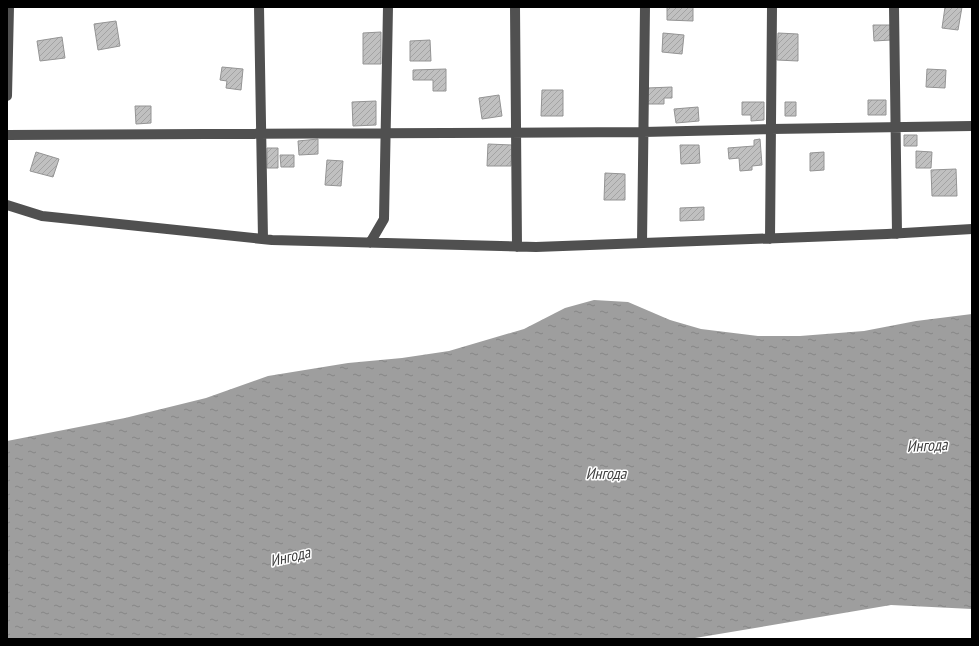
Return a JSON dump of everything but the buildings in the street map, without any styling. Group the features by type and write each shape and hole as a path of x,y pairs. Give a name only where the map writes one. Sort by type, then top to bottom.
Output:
{"street":[{"path":"7,96 9,7"},
{"path":"259,7 263,239"},
{"path":"370,243 384,219 388,7"},
{"path":"514,7 517,247"},
{"path":"642,243 645,7"},
{"path":"770,239 772,7"},
{"path":"894,7 897,234"},
{"path":"7,135 643,132 972,126"},
{"path":"7,205 42,216 263,239 517,247 897,234 972,229"}],"water":[{"name":"Ингода","path":"594,300 628,302 670,320 701,329 758,336 800,336 864,331 916,321 972,314 972,609 891,605 689,639 7,639 7,441 125,418 206,398 268,376 348,363 402,358 449,351 524,329 565,308"}]}
